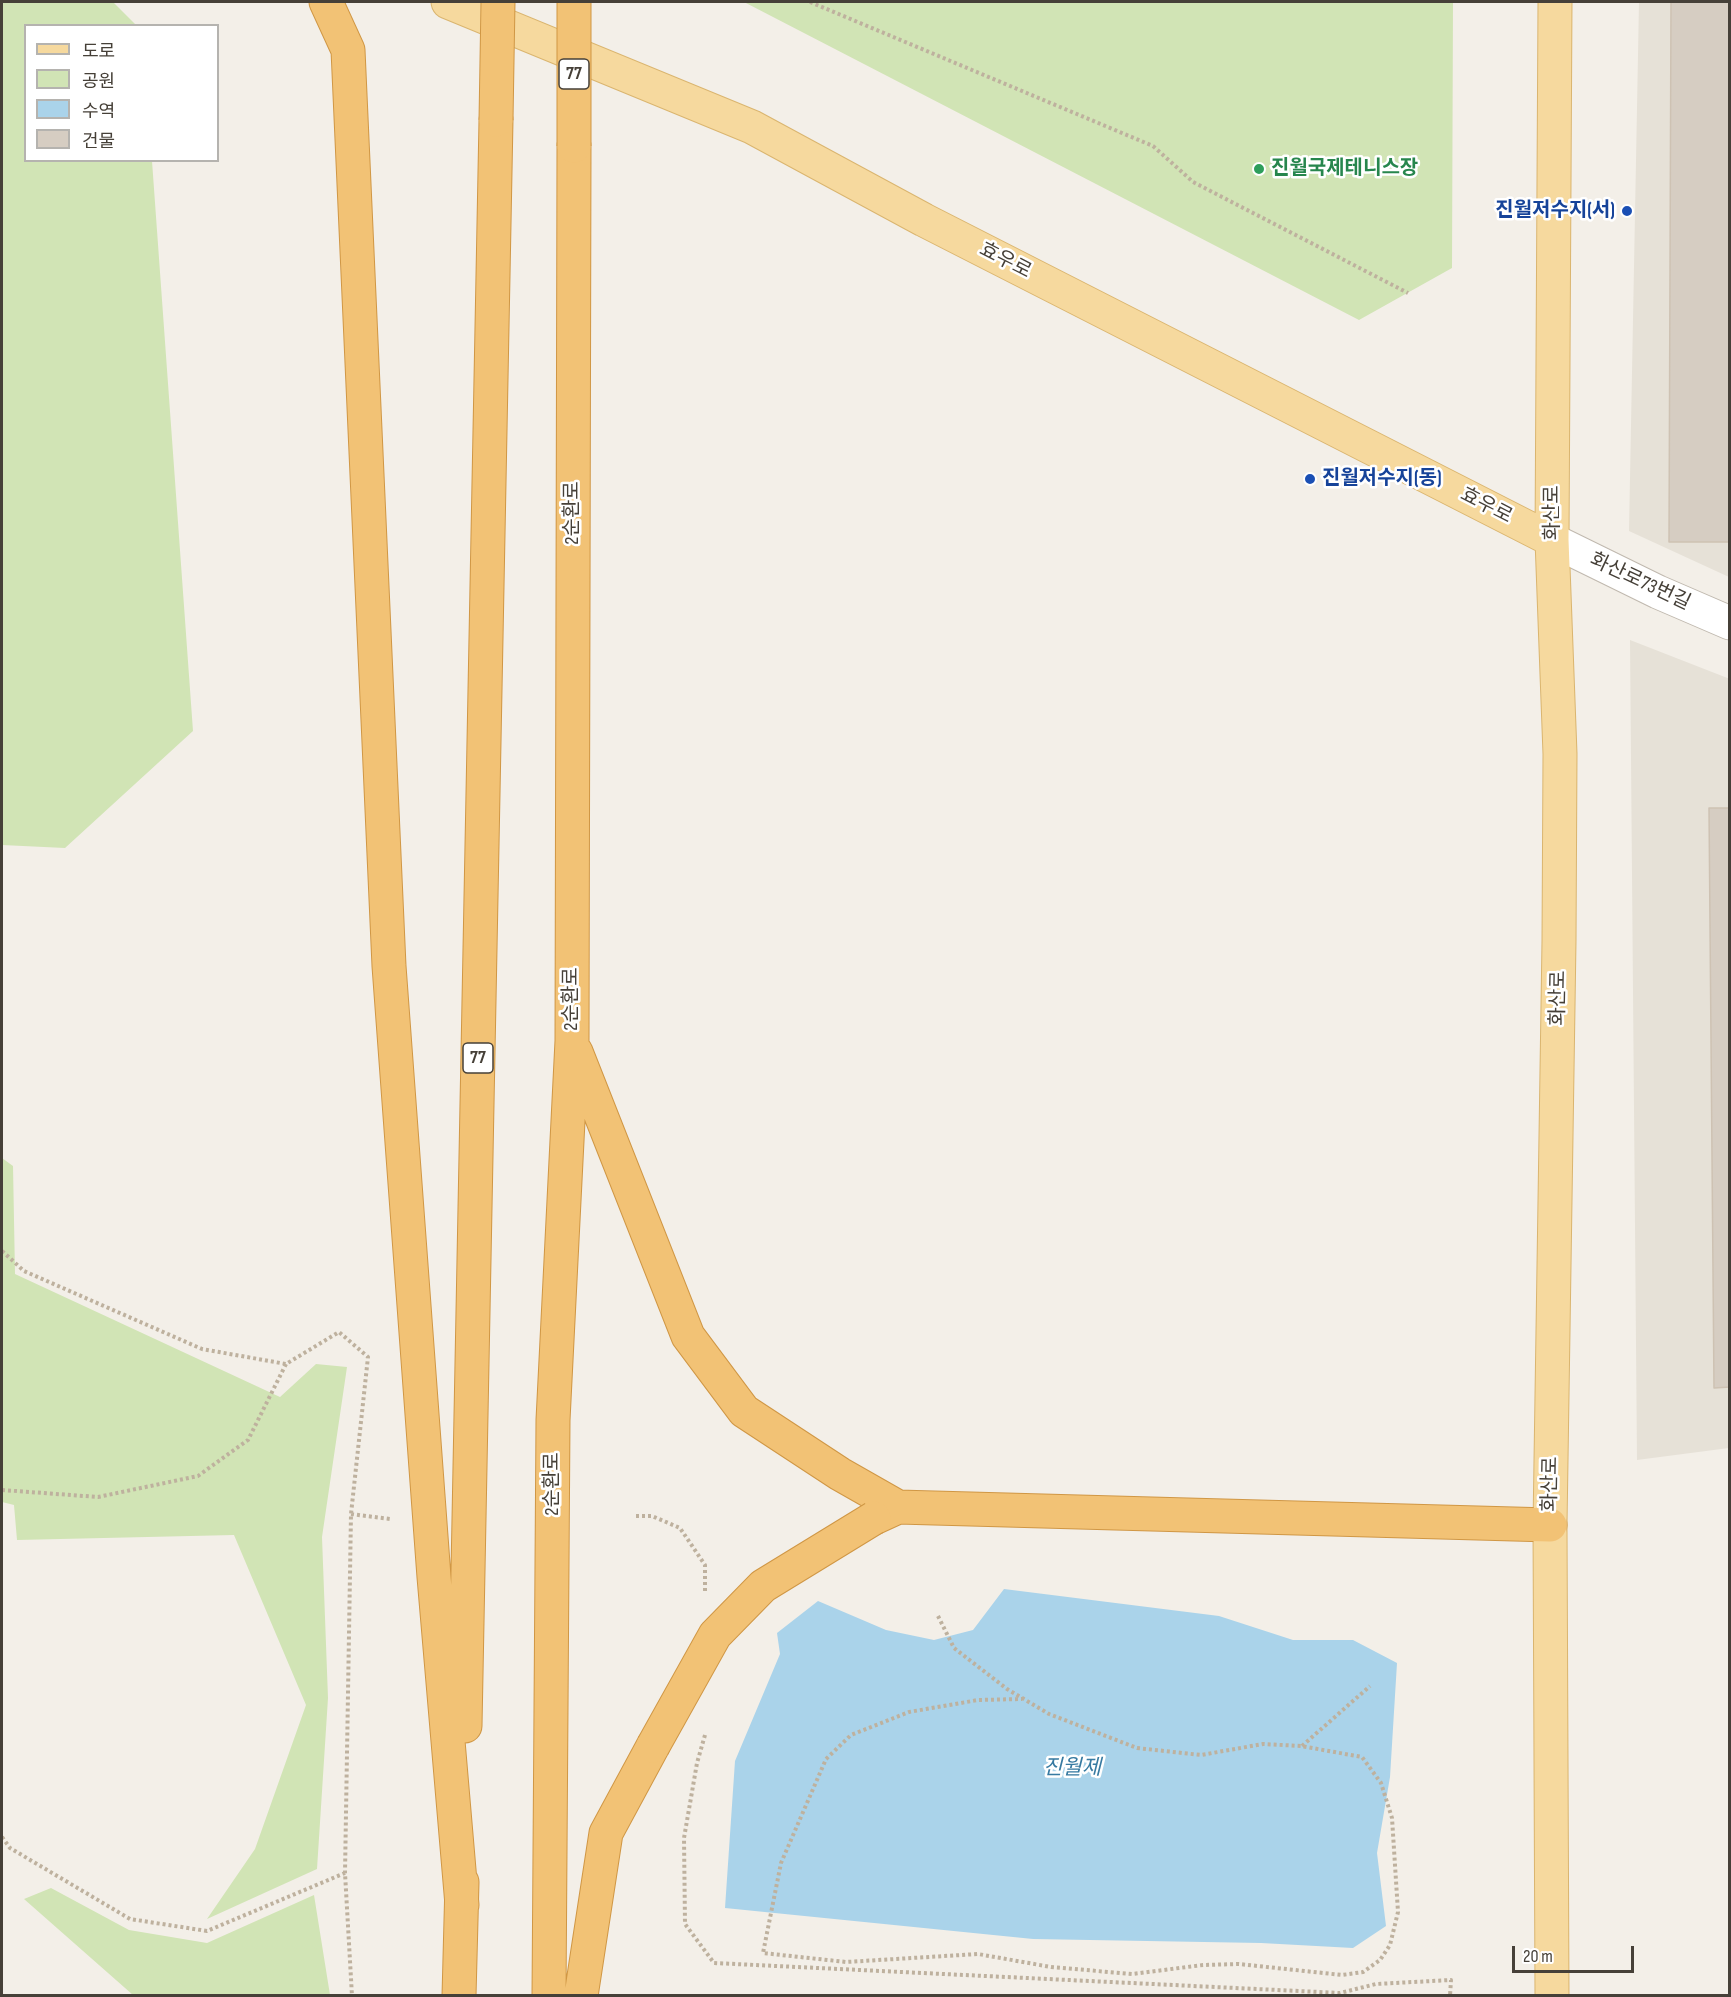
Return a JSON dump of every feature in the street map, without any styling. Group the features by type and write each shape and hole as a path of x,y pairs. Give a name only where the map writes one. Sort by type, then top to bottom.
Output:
{"highway":[{"path":"326,2 348,50 389,966 434,1577 462,1905"},
{"name":"77","path":"459,1995 498,2"},
{"name":"2순환로","path":"549,1995 554,1420 572,1041 574,2"},
{"path":"572,1041 688,1336 744,1411 840,1474 886,1512"},
{"path":"581,1995 606,1833 715,1635 763,1586 886,1512 1550,1525"}],"main road":[{"name":"효우로","path":"448,2 752,127 924,220 1552,540"},
{"name":"화산로","path":"1552,1995 1550,1525 1560,754 1552,540 1555,2"}],"street":[{"name":"화산로73번길","path":"1552,540 1658,592 1730,623"}],"path":[{"path":"810,2 1153,146 1193,182 1408,293"},
{"path":"2,1251 24,1271 202,1349 286,1365"},
{"path":"2,1490 98,1497 198,1476 248,1440 286,1365 339,1332 368,1357 351,1514 345,1873 352,1995"},
{"path":"351,1514 390,1518"},
{"path":"636,1516 652,1516 680,1528 705,1565 705,1601"},
{"path":"938,1616 954,1648 1022,1699 1049,1714 1137,1748 1202,1755 1263,1744 1301,1746 1362,1757 1381,1783 1392,1818 1398,1912 1390,1945 1380,1960 1363,1972 1342,1975 1239,1964 1203,1965 1132,1974 1051,1967 978,1953 846,1962 763,1953 781,1863 826,1759 834,1751 851,1735 909,1712 978,1700 1022,1699"},
{"path":"1301,1746 1370,1686"},
{"path":"706,1732 697,1763 684,1838 685,1924 714,1964 1340,1994 1376,1984 1451,1980 1450,1995"},
{"path":"2,1837 10,1848 130,1919 207,1931 345,1873"}],"shaded area":[{"path":"1639,2 1729,2 1729,577 1629,531"},
{"path":"1630,640 1730,679 1729,1448 1637,1460"}],"green space":[{"path":"2,2 113,2 135,24 24,24 24,162 152,162 193,731 65,848 2,845"},
{"name":"진월국제테니스장","path":"744,2 1453,2 1452,268 1359,320"},
{"path":"2,1158 13,1166 15,1274 280,1397 316,1364 347,1367 322,1537 328,1698 317,1869 207,1919 255,1849 306,1705 234,1535 17,1540 14,1505 2,1502"},
{"path":"51,1888 129,1930 207,1943 314,1895 330,1995 133,1995 24,1899"}],"water":[{"name":"진월제","path":"1004,1589 1219,1616 1293,1640 1353,1640 1397,1663 1390,1777 1377,1853 1386,1926 1353,1948 1261,1943 1033,1939 725,1908 735,1761 780,1654 777,1633 818,1601 886,1630 934,1640 973,1630"}],"building":[{"path":"1671,2 1730,2 1730,542 1669,542"},
{"path":"1709,808 1730,808 1730,1387 1714,1388"}],"place":[{"name":"진월국제테니스장","path":"1259,169"},
{"name":"진월저수지(서)","path":"1627,211"},
{"name":"진월저수지(동)","path":"1310,479"}]}
